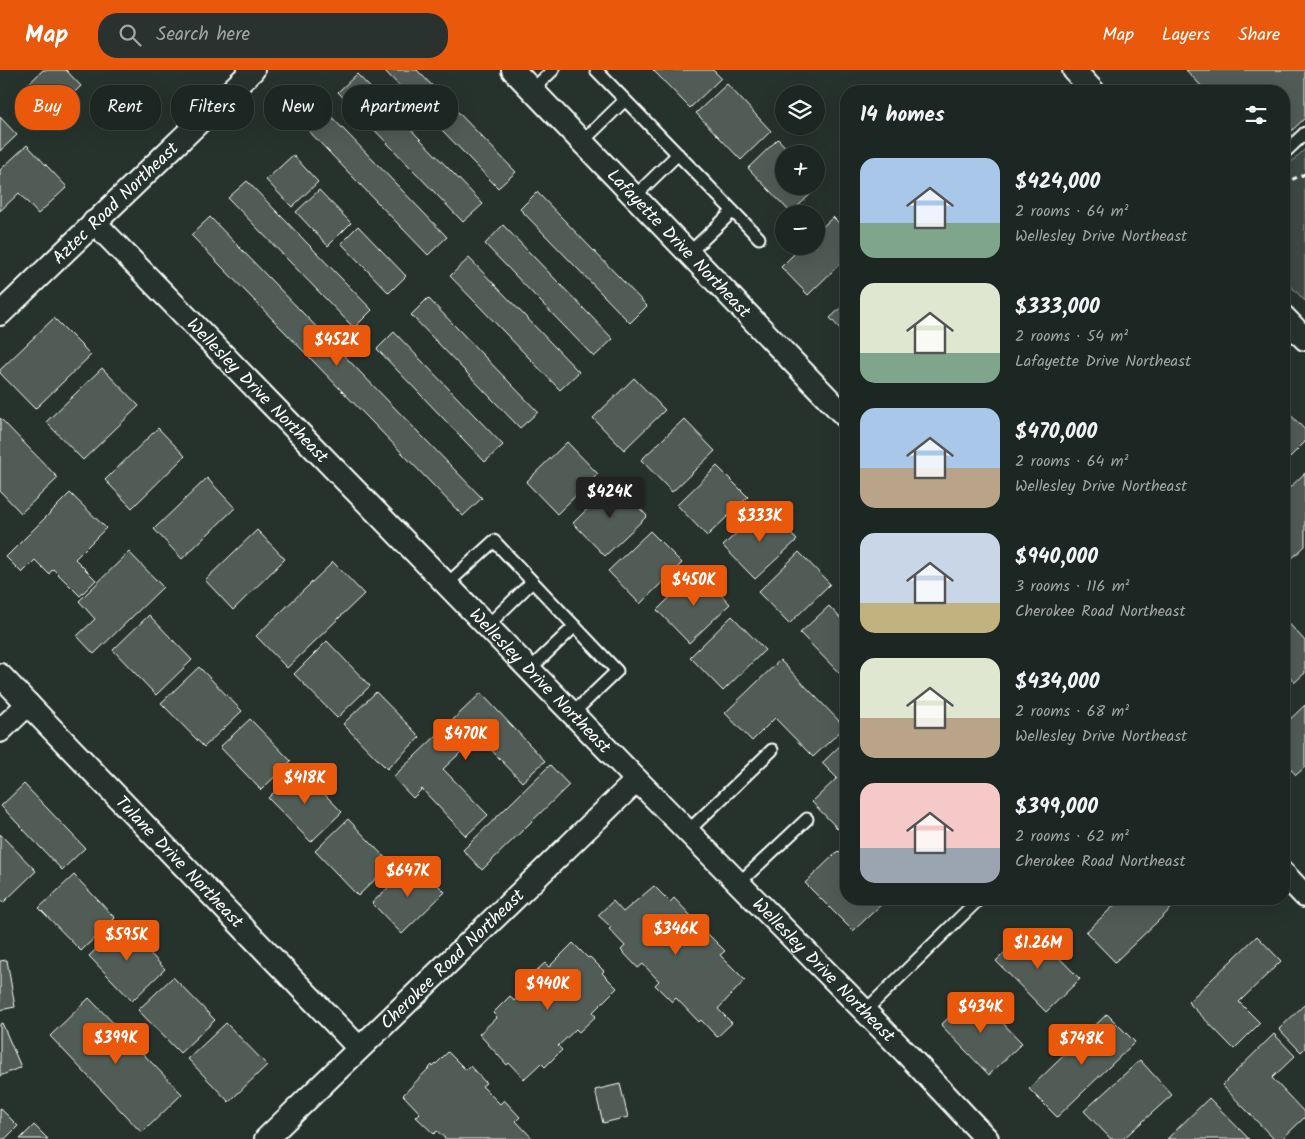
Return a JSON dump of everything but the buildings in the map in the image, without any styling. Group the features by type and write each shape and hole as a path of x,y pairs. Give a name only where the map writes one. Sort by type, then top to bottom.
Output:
{"street":[{"name":"Aztec Road Northeast","path":"0,314 253,70"},
{"name":"Lafayette Drive Northeast","path":"513,70 840,411"},
{"path":"1074,70 1088,85"},
{"name":"Wellesley Drive Northeast","path":"94,222 988,1139"},
{"path":"1290,323 1305,339"},
{"name":"Tulane Drive Northeast","path":"0,675 359,1048"},
{"path":"0,731 28,704"},
{"name":"Cherokee Road Northeast","path":"266,1139 638,780"},
{"path":"1290,880 1305,896"}],"lane":[{"path":"532,90 553,70"},
{"path":"596,70 759,238"},
{"path":"582,142 625,100"},
{"path":"1290,147 1305,133"},
{"path":"634,197 678,154"},
{"path":"688,254 733,211"},
{"path":"447,584 494,541 617,671 573,713"},
{"path":"488,625 532,582"},
{"path":"530,669 575,626"},
{"path":"688,831 772,750"},
{"path":"739,883 807,819"},
{"path":"865,1011 973,905"}],"path":[{"path":"1290,180 1305,174"}],"shaded area":[{"path":"1305,149 1305,301 1290,285 1290,163"}]}
